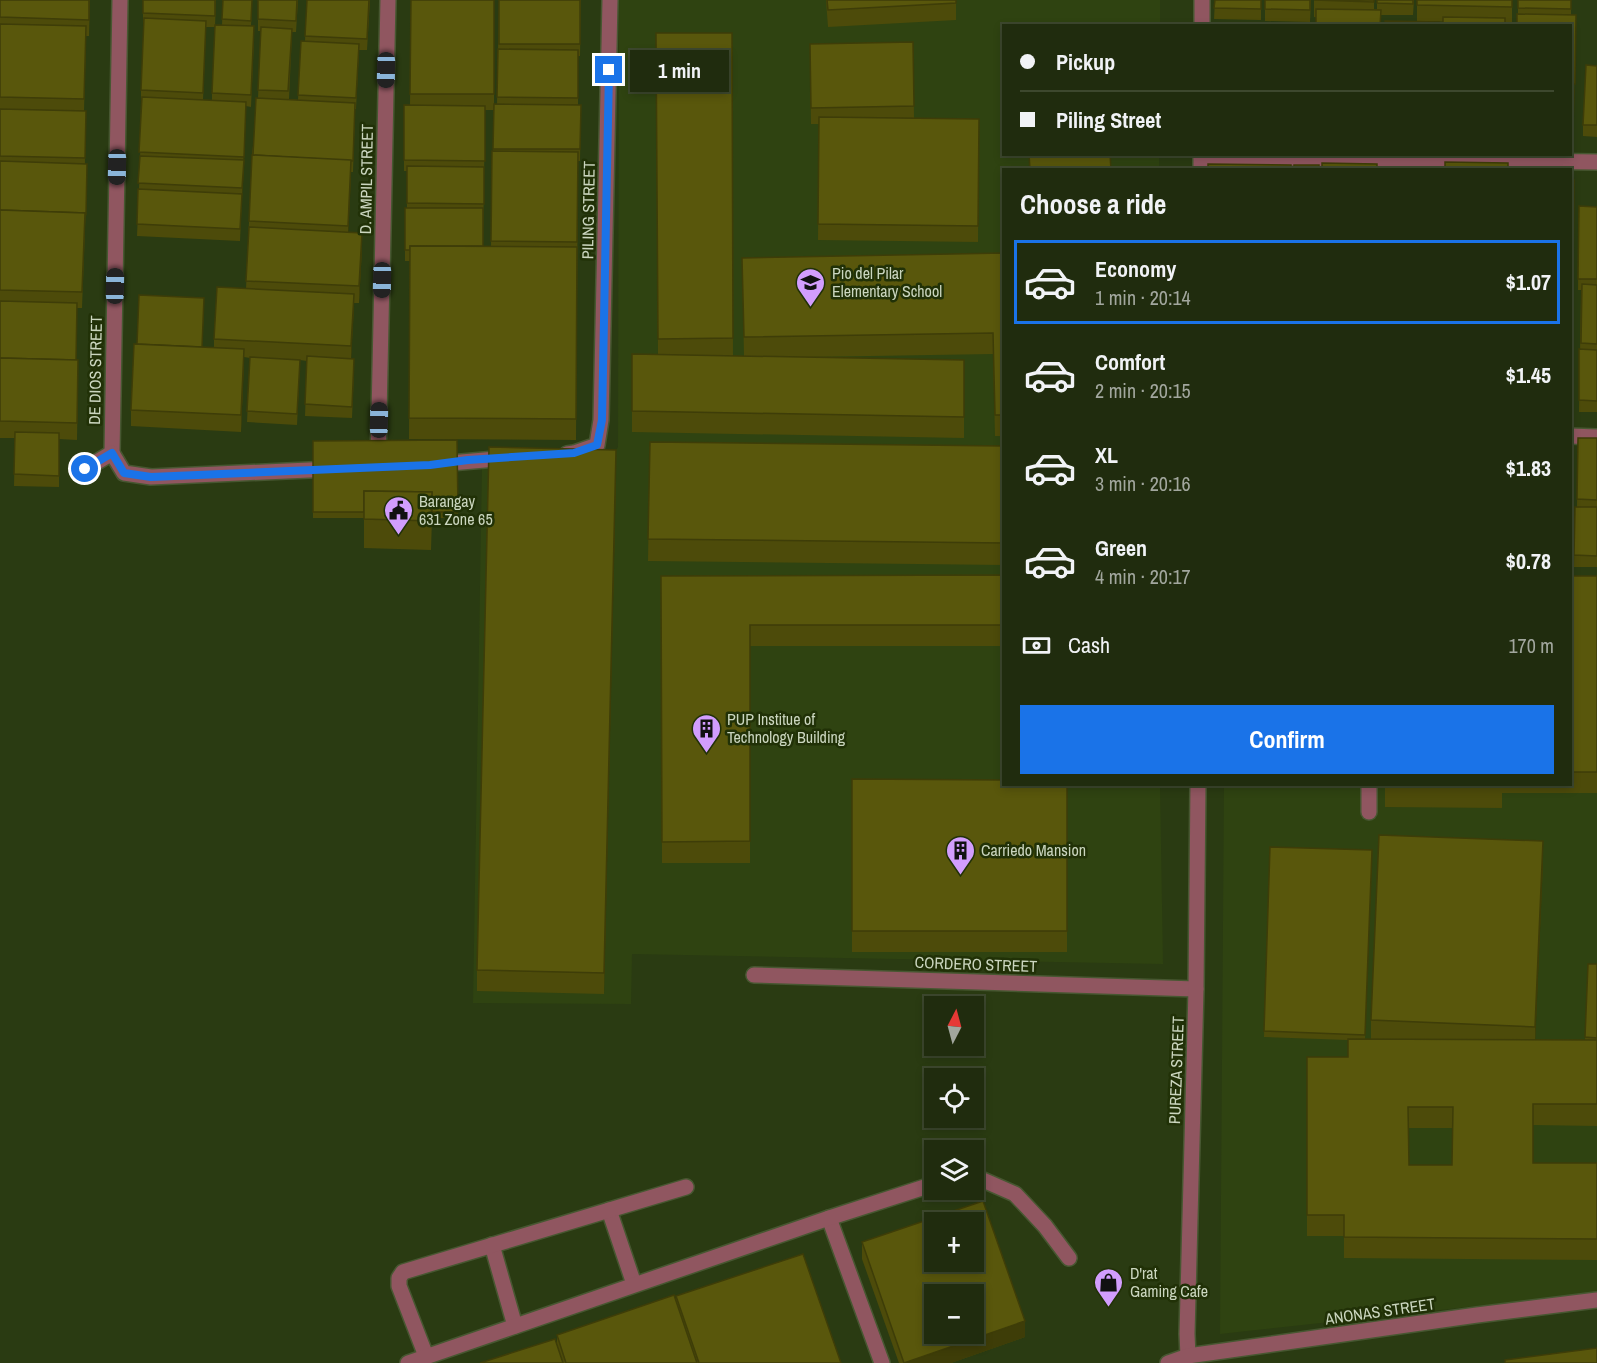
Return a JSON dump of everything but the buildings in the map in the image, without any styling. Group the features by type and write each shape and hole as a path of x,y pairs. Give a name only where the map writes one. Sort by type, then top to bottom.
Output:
{"street":[{"name":"DE DIOS STREET","path":"112,453 120,0"},
{"name":"D. AMPIL STREET","path":"377,467 388,0"},
{"name":"PILING STREET","path":"551,455 574,453 597,445 602,420 610,0"},
{"path":"1202,0 1202,24"},
{"path":"1201,160 1597,162"},
{"path":"1572,436 1597,437"},
{"path":"85,469 112,453 124,473 151,477 342,468"},
{"path":"420,465 527,456"},
{"name":"PUREZA STREET","path":"1188,1360 1198,786"},
{"path":"1369,786 1369,812"},
{"name":"CORDERO STREET","path":"754,975 1133,988 1196,988"},
{"path":"984,1180 1015,1194 1045,1226 1070,1258"},
{"path":"426,1356 399,1286 399,1278 403,1272 686,1187"},
{"path":"408,1363 634,1284 924,1187"},
{"path":"609,1210 634,1284"},
{"path":"829,1218 882,1363"},
{"path":"492,1245 515,1326"},
{"name":"ANONAS STREET","path":"1168,1363 1477,1315 1597,1300"}],"shaded area":[{"path":"619,0 1160,0 1160,24 1002,24 1002,156 1159,156 1159,168 1002,168 1002,786 1160,786 1163,964 632,954 631,1004 473,1003 482,467 605,467 618,447"},
{"path":"1597,588 1597,1293 1220,1334 1224,786 1572,786 1572,769"}],"place":[{"name":"Pio del Pilar Elementary School","path":"811,308"},
{"name":"Barangay 631 Zone 65","path":"398,536"},
{"name":"PUP Institue of Technology Building","path":"706,754"},
{"name":"Carriedo Mansion","path":"960,876"},
{"name":"D'rat Gaming Cafe","path":"1109,1308"}],"route":[{"path":"85,469 112,453 124,473 151,477 430,465 468,460 574,453 597,445 602,420 609,70"}]}
